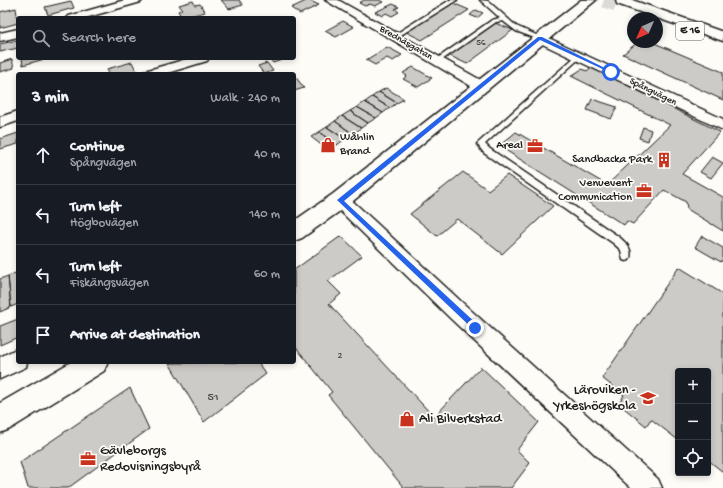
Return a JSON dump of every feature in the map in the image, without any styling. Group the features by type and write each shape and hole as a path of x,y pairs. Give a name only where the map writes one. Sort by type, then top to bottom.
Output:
{"main road":[{"path":"296,231 340,200 588,0"},
{"name":"E 16","path":"619,3 641,12"},
{"name":"E 16","path":"619,3 723,37"},
{"name":"E 16","path":"663,21 723,44"},
{"path":"0,419 92,364"}],"street":[{"path":"84,16 126,8 137,0"},
{"name":"Brednäsgatan","path":"330,0 482,86"},
{"path":"0,37 16,33"},
{"name":"Spångvägen","path":"540,38 723,126"},
{"path":"151,60 155,72"},
{"path":"158,72 197,60"},
{"path":"0,122 16,117"},
{"path":"340,200 458,312 649,488"},
{"path":"0,368 16,360"}],"lane":[{"path":"394,36 454,0"},
{"path":"483,0 492,6 504,19 522,31 540,38"},
{"path":"437,61 494,21 504,19"},
{"path":"579,56 481,144 487,152 616,240 625,248 626,257"}],"building":[{"path":"221,0 239,0 243,5 229,9"},
{"path":"308,0 319,5 300,14 291,8"},
{"path":"364,0 379,0 383,2 375,6 370,4 365,6 359,3"},
{"path":"71,1 74,8 48,15 45,7"},
{"path":"193,1 195,5 200,4 205,12 190,16 181,16 178,11 182,9 179,5"},
{"path":"453,3 469,10 422,40 406,32"},
{"path":"393,4 399,7 395,9 399,12 392,16 386,13 382,16 375,12"},
{"path":"16,8 16,24 0,28 0,12"},
{"path":"476,10 483,13 477,18 470,15"},
{"path":"343,21 354,27 336,37 325,31"},
{"path":"495,23 513,30 467,64 448,55"},
{"path":"16,40 16,48 0,52 0,44"},
{"path":"387,47 402,55 393,61 387,58 375,65 366,60"},
{"path":"663,47 723,72 723,100 623,54 630,48 663,48"},
{"path":"12,59 14,68 0,72 0,63"},
{"path":"22,60 41,60 23,65"},
{"path":"271,60 281,60 273,63"},
{"path":"132,62 137,72 108,72 107,69"},
{"path":"267,63 273,71 262,72 258,66"},
{"path":"413,67 432,78 418,87 403,79 407,76 403,73"},
{"name":"Sandbacka Park","path":"591,67 720,132 682,174 723,197 723,231 687,209 686,202 664,190 633,224 627,221 624,225 499,146 516,132 607,185 670,125 571,76 582,69 587,71"},
{"path":"296,78 304,88 296,90"},
{"path":"386,88 404,99 397,103 379,92"},
{"path":"379,92 397,103 390,108 372,97"},
{"path":"372,97 390,108 383,113 365,102"},
{"path":"592,99 617,107 611,119 587,110"},
{"path":"365,102 383,113 376,118 357,107"},
{"path":"357,107 376,118 368,123 350,111"},
{"path":"350,111 368,123 361,128 342,116"},
{"path":"342,116 361,128 353,134 335,121"},
{"path":"335,121 353,134 345,139 327,127"},
{"path":"327,127 345,139 337,145 319,132"},
{"path":"643,127 651,130 648,141 639,138"},
{"path":"319,132 337,145 329,151 311,137"},
{"path":"16,134 16,145 0,149 0,139"},
{"path":"712,157 723,163 711,178 700,172"},
{"path":"463,172 488,190 507,175 553,206 502,254 457,219 437,236 410,214"},
{"path":"341,236 362,256 328,281 341,294 329,304 434,417 481,367 539,422 517,450 530,463 511,488 404,488 328,395 332,392 296,347 296,269"},
{"path":"702,236 723,248 723,259 721,262 695,247"},
{"path":"679,267 723,294 723,472 711,462 711,368 675,368 675,438 651,419 646,426 619,404 624,395 602,378"},
{"path":"16,273 16,305 11,307 8,276"},
{"path":"8,276 11,307 0,312 0,279"},
{"path":"16,320 16,338 0,345 0,326"},
{"path":"170,364 258,364 266,374 204,422"},
{"path":"130,388 149,429 68,488 28,488 20,462"}],"tunnel":[{"path":"604,0 616,4"}],"place":[{"name":"Wåhlin Brand","path":"328,145"},
{"name":"Areal","path":"535,146"},
{"name":"Sandbacka Park","path":"664,160"},
{"name":"Venuevent Communication","path":"644,191"},
{"name":"Läroviken - Yrkeshögskola","path":"648,398"},
{"name":"Ali Bilverkstad","path":"407,419"},
{"name":"Gävleborgs Redovisningsbyrå","path":"88,459"}],"route":[{"path":"475,328 340,200 540,38 611,72"}]}
